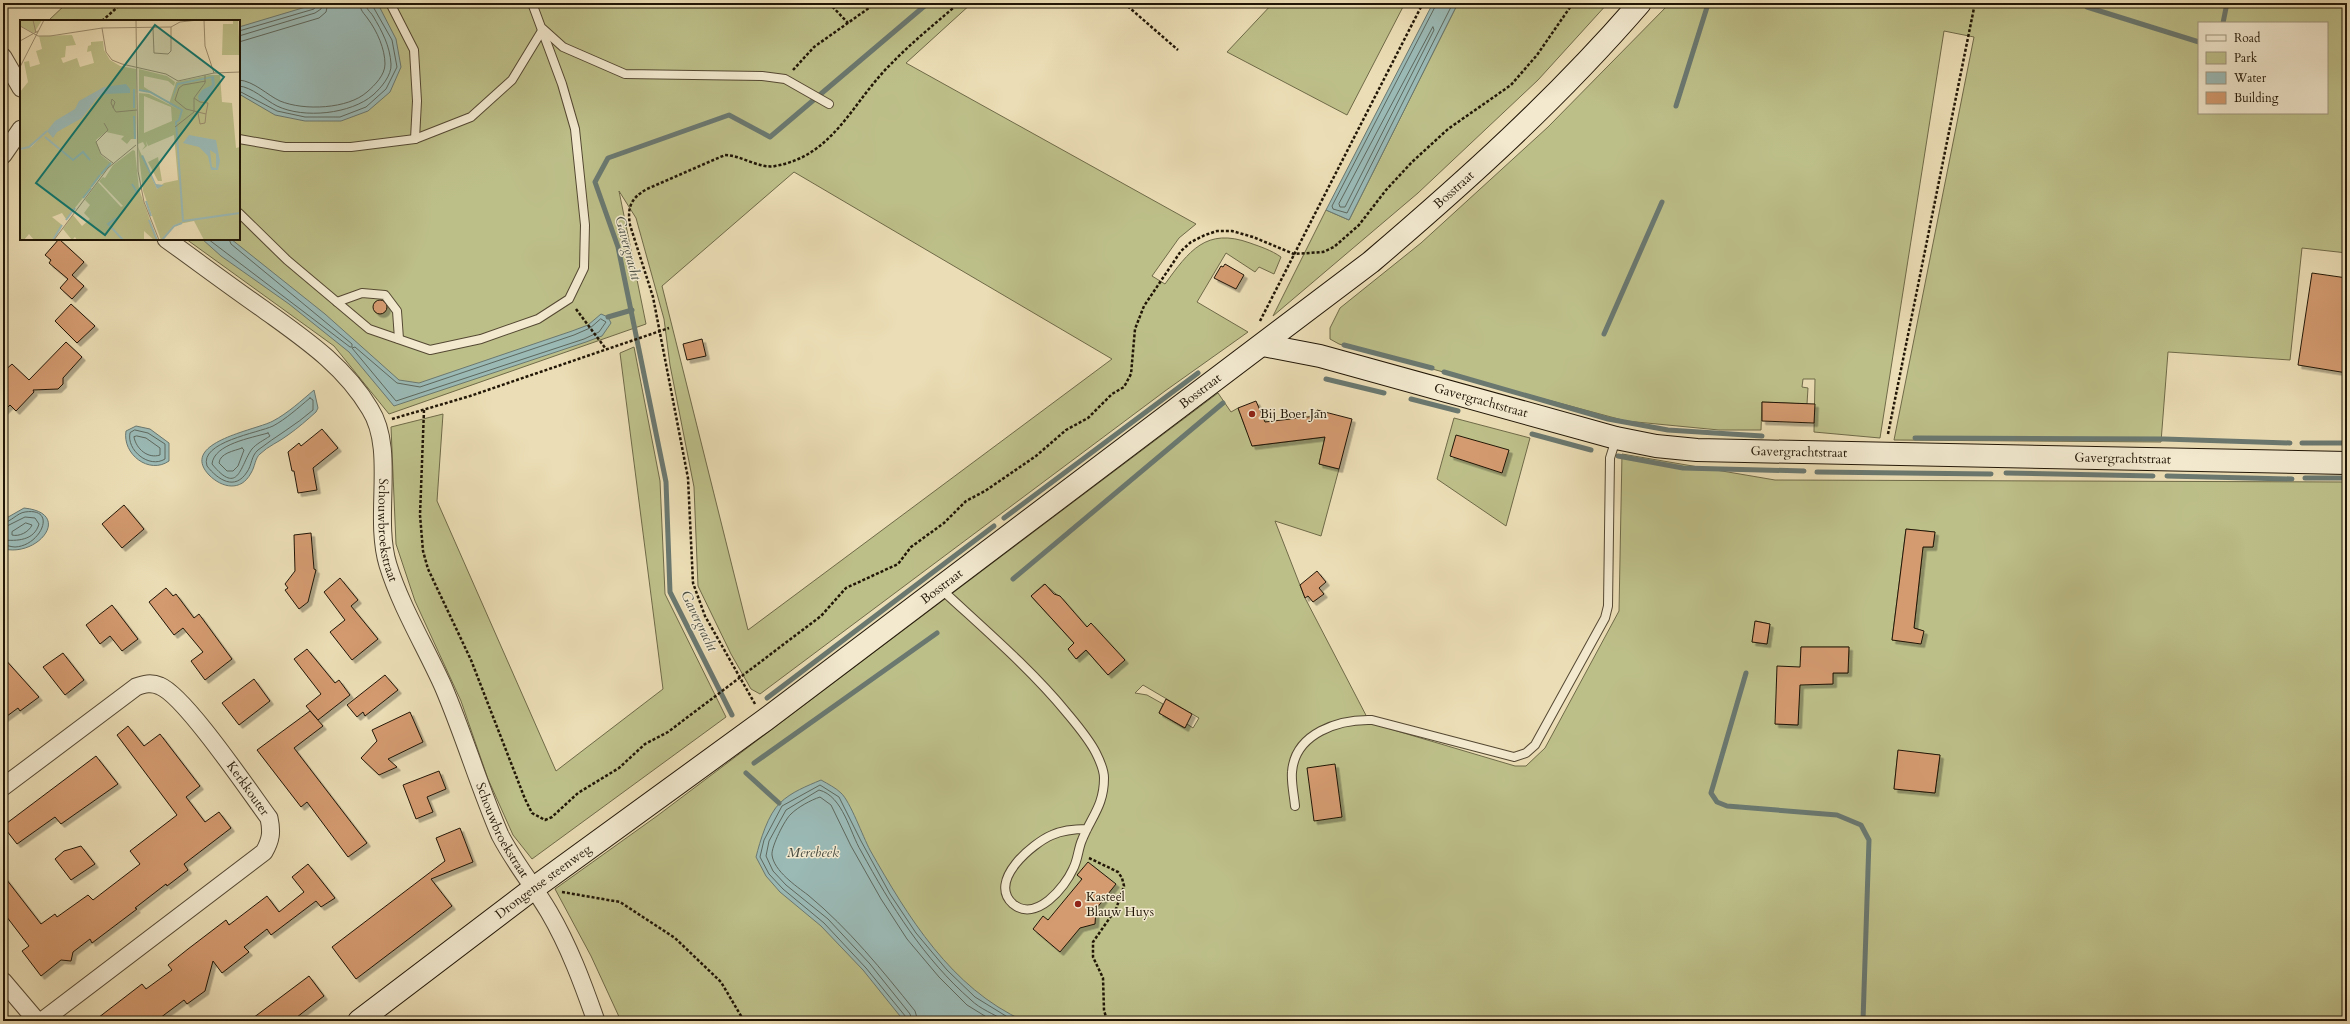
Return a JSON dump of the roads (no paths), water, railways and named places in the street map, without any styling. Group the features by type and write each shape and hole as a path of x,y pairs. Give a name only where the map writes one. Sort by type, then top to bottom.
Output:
{"street":[{"name":"Bosstraat","path":"730,745 1267,342 1371,262 1461,186 1511,140 1611,37 1640,3"},
{"path":"3,57 20,86"},
{"path":"3,155 20,130"},
{"name":"Schouwbroekstraat","path":"167,240 322,352 358,390 378,423 382,448 382,535 388,564 400,597 443,686 500,834 512,858 534,888 574,962 596,1021"},
{"name":"Gavergrachtstraat","path":"1267,342 1616,438 1656,446 1697,450 2347,463"},
{"name":"Kerkkouter","path":"3,787 136,688 147,684 153,684 172,693 180,700 269,818 272,830 270,842 264,852 42,1021"},
{"name":"Drongense steenweg","path":"359,1021 534,888 730,745"},
{"path":"3,981 37,1021"}],"lane":[{"path":"390,3 414,50 417,101 415,139"},
{"path":"240,214 287,260 369,329 430,350 481,339 538,319 569,299 584,268 585,225 576,129 543,29 532,3"},
{"path":"240,139 285,147 351,147 415,139 471,116 512,80 543,29"},
{"path":"543,29 563,47 625,74 762,76 785,79 829,104"},
{"path":"337,302 362,293 385,295 397,311 399,340"},
{"path":"1295,806 1292,772 1295,759 1302,745 1318,732 1337,724 1357,719 1372,720 1514,757 1526,753 1535,745 1605,618 1608,606 1610,458 1616,438"},
{"path":"940,588 1047,689 1096,752 1104,777 1101,798 1095,817 1087,829 1073,869 1061,887 1049,900 1037,908 1024,908 1013,903 1007,892 1007,880 1019,859 1033,846 1052,835 1074,829 1087,829"}],"water":[{"path":"319,3 372,3 379,6 396,39 401,67 390,92 368,111 341,121 305,121 275,115 240,95 240,27"},
{"path":"1433,3 1458,3 1349,220 1326,210"},
{"path":"203,240 232,240 325,314 399,380 419,383 588,325 601,314 608,317 611,323 602,336 394,406 349,352 289,304 221,256"},
{"path":"314,390 318,408 316,412 292,432 260,454 247,479 242,483 231,486 220,483 209,475 202,464 204,454 211,446 223,439 264,425 279,418"},
{"path":"136,426 150,429 169,443 169,461 161,465 153,465 146,464 138,460 128,447 126,439 126,431"},
{"path":"24,508 39,512 46,518 48,525 46,533 39,541 29,547 17,550 4,549 3,520"},
{"name":"Merebeek","path":"821,780 837,789 845,797 870,850 916,925 934,948 953,970 974,990 998,1007 1024,1021 904,1021 863,970 821,926 780,892 766,876 756,857 762,836 772,814 780,803 789,796"}],"waterway":[{"name":"Gavergracht","path":"732,715 670,592 666,482 618,247 595,182 608,158 729,115 770,137 928,3"},
{"path":"2223,22 2227,3"},
{"path":"1676,106 1708,4 1745,5"},
{"path":"2087,7 2198,42"},
{"path":"1604,334 1662,202"},
{"path":"608,317 632,310"},
{"path":"1344,345 1432,368"},
{"path":"1444,372 1608,419 1668,430 1762,436"},
{"path":"1004,518 1198,373"},
{"path":"1326,379 1384,393"},
{"path":"1411,399 1458,411"},
{"path":"1013,579 1223,403"},
{"path":"1532,434 1591,450"},
{"path":"1915,438 2164,439 2290,443"},
{"path":"2302,443 2347,443"},
{"path":"1618,456 1683,468 1804,471"},
{"path":"1817,472 1991,474"},
{"path":"2006,473 2153,476"},
{"path":"2167,476 2292,479"},
{"path":"2305,478 2347,478"},
{"path":"767,698 994,526"},
{"path":"754,763 937,633"},
{"path":"1746,673 1711,793 1717,802 1727,806 1837,815 1861,825 1869,840 1863,1021"},
{"name":"Gavergracht","path":"746,773 779,803"}],"place":[{"name":"Bij Boer Jan","path":"1252,414"},
{"name":"Kasteel Blauw Huys","path":"1078,904"}]}
